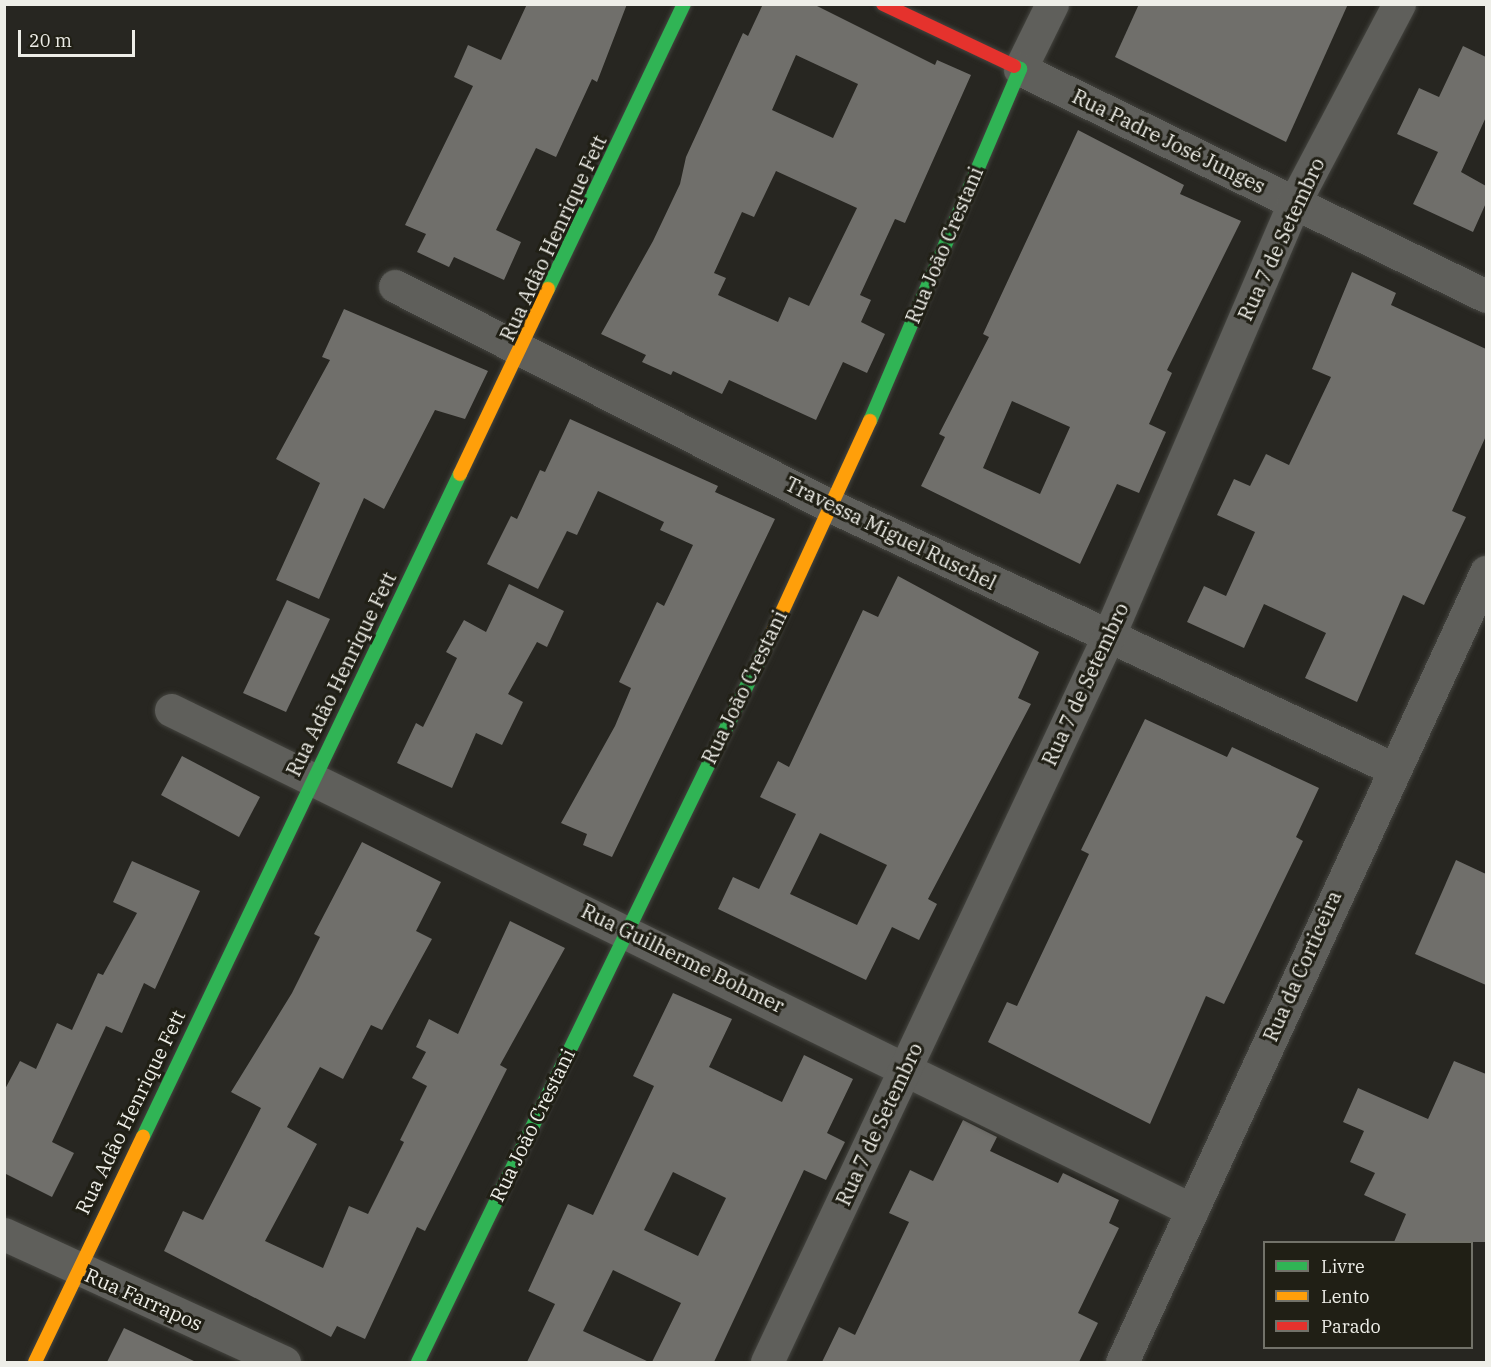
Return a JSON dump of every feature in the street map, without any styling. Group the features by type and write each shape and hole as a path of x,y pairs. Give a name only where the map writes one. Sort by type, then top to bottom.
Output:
{"street":[{"name":"Rua Adão Henrique Fett","path":"34,1362 312,777 524,347 684,4"},
{"name":"Rua Padre José Junges","path":"883,4 1486,296"},
{"name":"Rua João Crestani","path":"418,1362 625,930 832,507 1020,69 1052,4"},
{"name":"Rua 7 de Setembro","path":"767,1362 1108,637 1294,202 1399,4"},
{"name":"Travessa Miguel Ruschel","path":"395,286 524,347 832,507 1392,768"},
{"name":"Rua da Corticeira","path":"1122,1362 1392,768 1486,572"},
{"name":"Rua Guilherme Bohmer","path":"171,710 906,1067 1192,1210"},
{"name":"Rua Farrapos","path":"4,1234 284,1362"}],"building":[{"path":"527,4 627,4 597,82 592,79 556,157 536,148 496,230 521,242 504,280 454,257 449,267 417,252 426,234 405,225 473,86 454,77 468,45 501,60"},
{"path":"763,4 813,4 935,65 937,60 971,75 905,223 895,219 860,295 871,300 861,322 885,334 867,373 843,362 816,420 729,380 722,394 673,371 671,375 642,362 646,355 601,334 653,241 680,184 686,157 743,33 748,36","holes":["796,55 858,84 833,138 772,110","776,171 857,208 809,306 789,297 778,322 718,295 726,278 714,273 742,212 754,217"]},
{"path":"1139,4 1348,4 1286,142 1115,57"},
{"path":"1463,46 1486,57 1486,117 1461,172 1486,186 1486,203 1473,232 1413,204 1438,152 1397,134 1419,88 1439,97"},
{"path":"1078,130 1184,185 1180,194 1241,221 1167,370 1172,373 1149,424 1166,432 1139,493 1117,484 1080,564 921,486 945,437 939,434 989,337 983,334","holes":["1012,401 1070,427 1040,494 983,468"]},
{"path":"1352,272 1396,293 1391,305 1486,349 1486,436 1452,511 1466,517 1424,605 1403,595 1357,702 1305,678 1326,633 1264,604 1244,648 1187,622 1204,586 1226,596 1255,532 1217,515 1234,479 1250,486 1266,454 1289,465 1331,377 1312,369"},
{"path":"344,309 488,371 465,419 435,410 384,509 364,498 319,599 276,580 320,483 276,459 330,360 322,357"},
{"path":"570,419 718,486 715,492 775,519 612,857 583,845 587,834 561,823 615,726 631,688 619,682 657,602 664,606 693,545 660,530 664,522 598,491 577,535 567,531 538,589 487,564 511,516 517,519 540,470 545,472"},
{"path":"898,576 1039,652 1018,698 1031,704 928,899 937,904 919,940 892,927 866,980 718,909 733,877 759,889 796,814 760,797 778,761 789,767 863,610 878,617","holes":["820,833 887,865 857,925 790,894"]},
{"path":"509,584 564,611 547,647 537,642 508,694 523,702 502,745 476,733 452,788 397,763 416,723 423,727 457,658 446,652 464,620 486,632"},
{"path":"287,600 330,619 286,712 243,693"},
{"path":"1145,719 1227,757 1232,747 1319,788 1296,837 1303,841 1224,1004 1206,996 1150,1124 988,1042 1007,1002 1017,1006 1089,854 1081,850"},
{"path":"182,756 260,797 239,837 161,795"},
{"path":"362,842 441,882 416,931 432,939 382,1030 371,1025 343,1079 320,1067 287,1127 317,1144 265,1241 323,1268 349,1206 368,1214 404,1142 400,1140 427,1086 412,1078 426,1052 416,1047 429,1019 458,1034 510,921 565,948 500,1065 507,1069 425,1231 417,1227 365,1339 337,1326 331,1337 164,1251 183,1211 203,1220 261,1108 231,1092 292,993 320,937 314,934"},
{"path":"1456,860 1486,874 1486,985 1415,954"},
{"path":"132,861 200,891 155,989 144,983 122,1033 106,1026 52,1142 74,1153 52,1197 4,1173 4,1091 20,1061 36,1069 57,1023 72,1030 98,973 103,975 137,913 113,902"},
{"path":"673,993 732,1019 709,1067 782,1102 804,1055 853,1079 827,1133 845,1142 826,1180 804,1170 714,1362 652,1362 681,1303 613,1270 583,1331 649,1362 527,1362 555,1304 528,1291 568,1204 593,1215 654,1086 633,1076","holes":["673,1172 726,1198 698,1256 644,1230"]},
{"path":"1454,1061 1486,1074 1486,1242 1394,1241 1406,1214 1364,1195 1375,1173 1350,1162 1364,1131 1343,1122 1358,1088 1428,1119"},
{"path":"963,1120 997,1137 990,1151 1058,1183 1063,1173 1119,1200 1109,1223 1119,1228 1078,1313 1098,1323 1079,1362 822,1362 839,1327 855,1335 909,1222 889,1213 910,1170 933,1181"},
{"path":"124,1328 196,1362 107,1362"}],"traffic: fast":[{"path":"548,289 684,4"},
{"path":"870,421 1020,69 1014,66"},
{"path":"143,1137 460,474"},
{"path":"418,1362 770,638"}],"traffic: slow":[{"path":"460,474 548,289"},
{"path":"770,638 870,421"},
{"path":"35,1362 143,1137"}],"traffic: jam":[{"path":"883,4 1014,66"}]}
